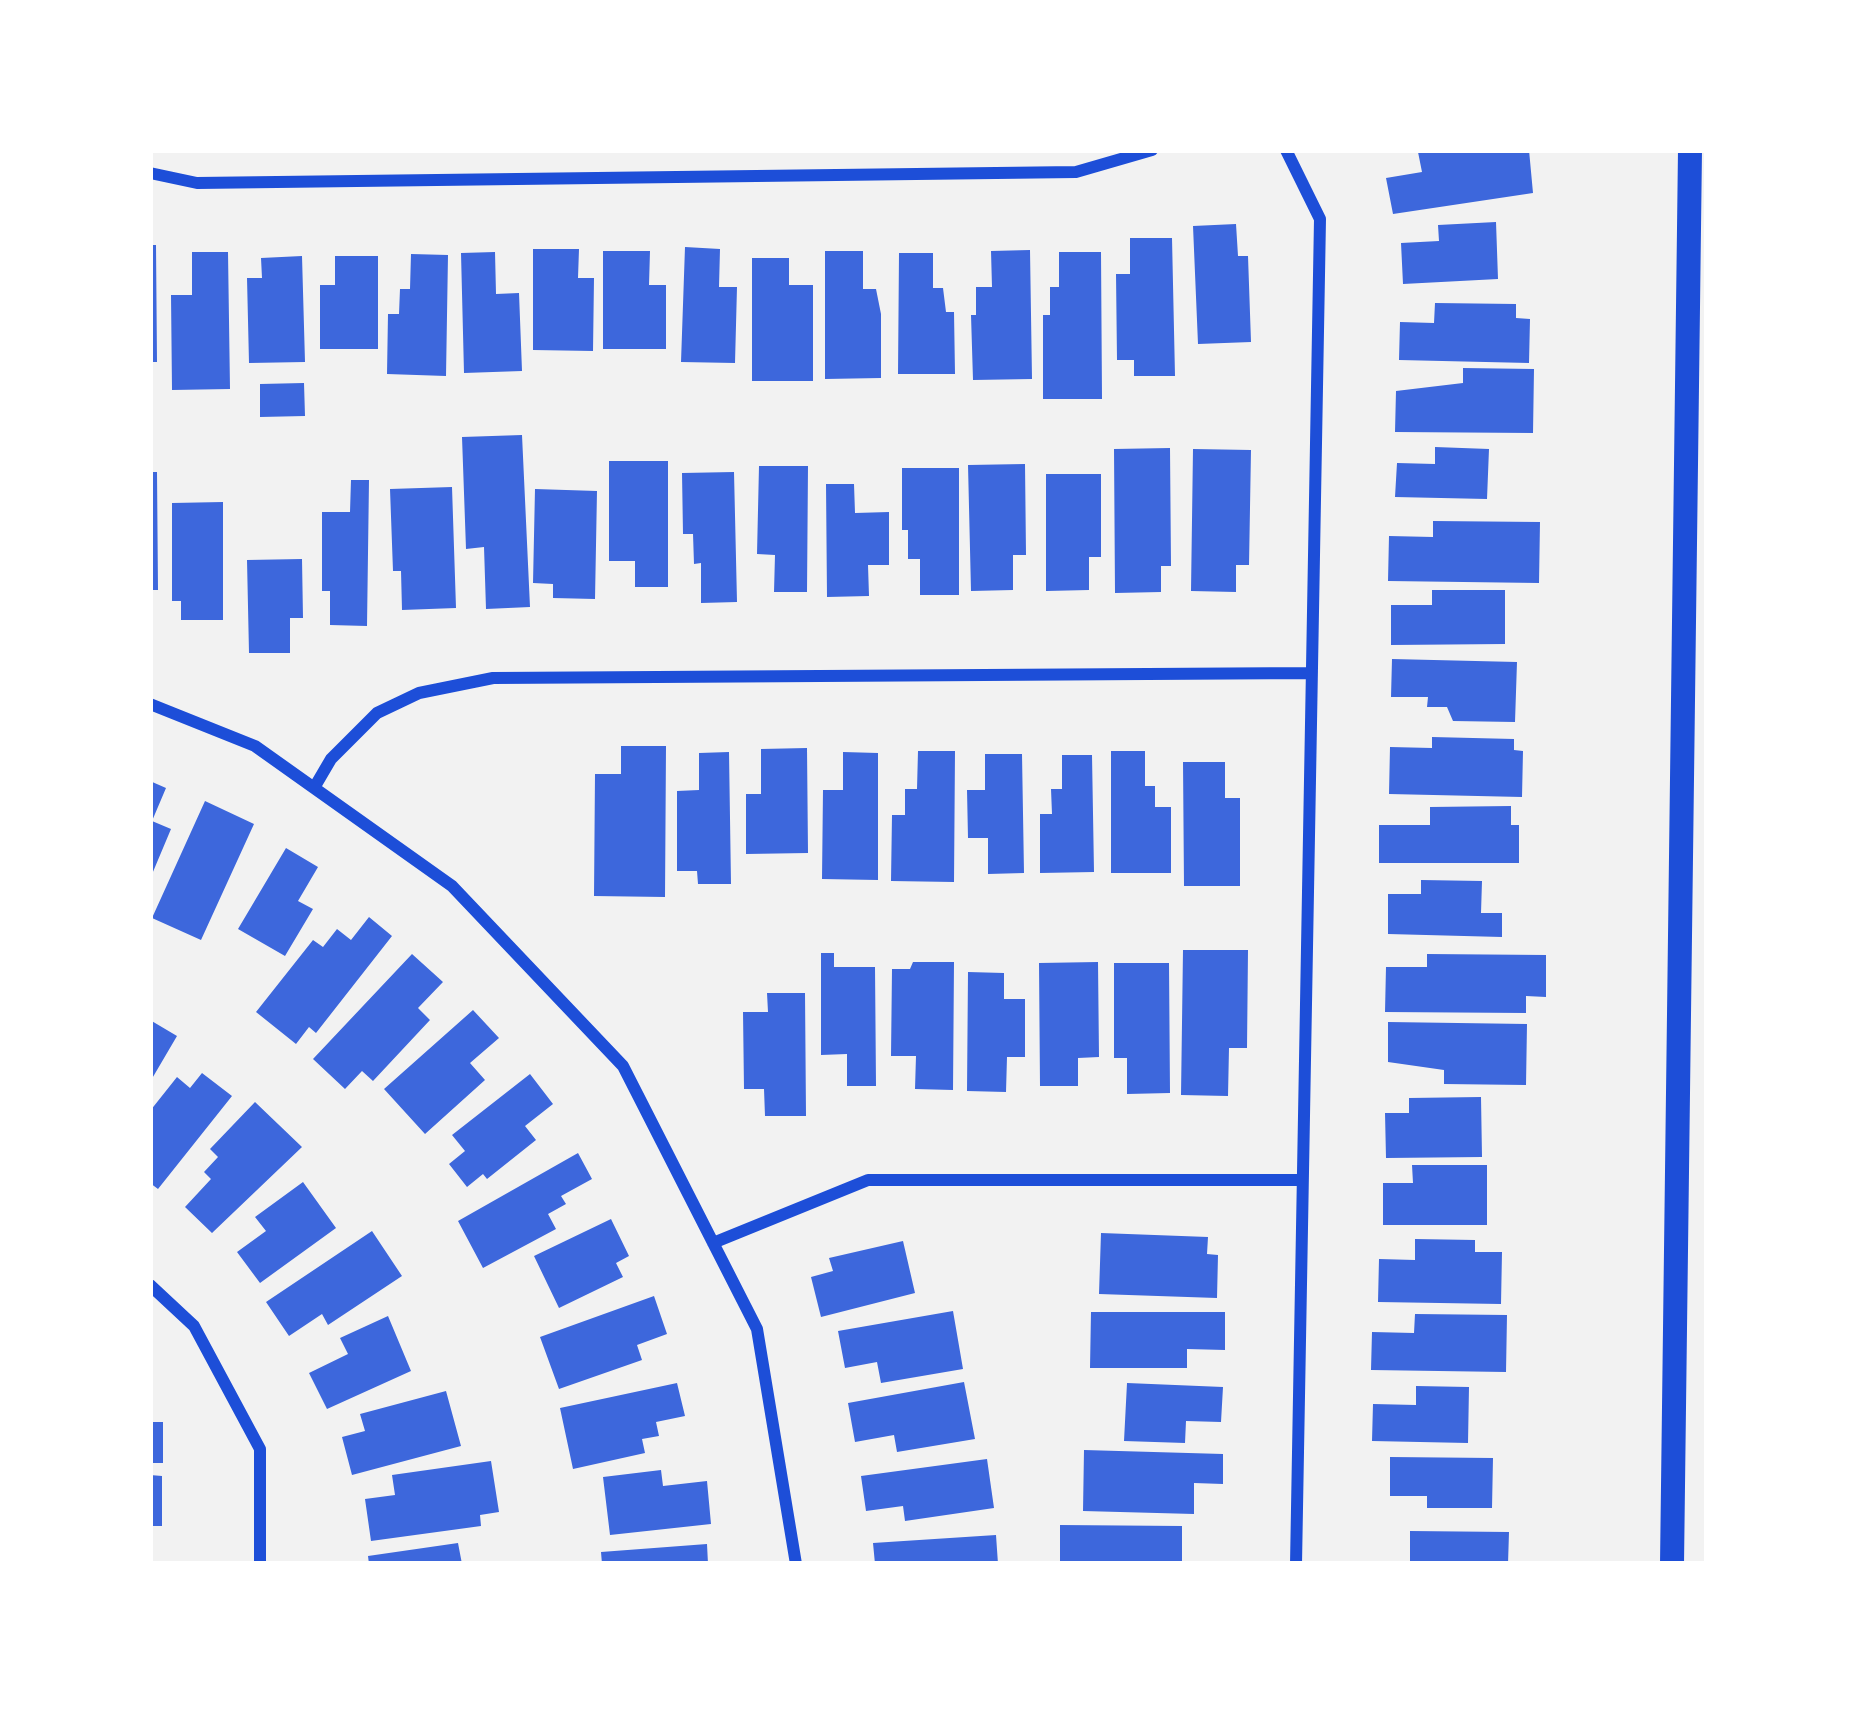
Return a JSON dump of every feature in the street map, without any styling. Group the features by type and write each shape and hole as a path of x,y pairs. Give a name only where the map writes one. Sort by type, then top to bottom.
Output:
{"main road":[{"path":"1672,1564 1690,150"}],"street":[{"path":"150,173 197,183 1076,172 1153,150"},
{"path":"1286,150 1320,219 1296,1564"},
{"path":"314,788 331,759 376,713 419,693 493,678 1311,673"},
{"path":"150,704 255,746 452,886 622,1066 757,1329 796,1564"},
{"path":"713,1243 868,1180 1302,1180"},
{"path":"150,1285 194,1326 260,1448 260,1564"}],"building":[{"path":"1529,150 1533,193 1393,214 1386,178 1422,172 1418,152"},
{"path":"1496,222 1498,279 1403,284 1401,243 1439,241 1438,225"},
{"path":"1236,224 1238,256 1248,256 1251,342 1198,344 1193,226"},
{"path":"1130,238 1172,238 1175,376 1134,376 1134,360 1117,360 1116,274 1130,274"},
{"path":"150,245 156,245 157,362 150,362"},
{"path":"685,247 720,249 719,287 737,287 735,363 681,362"},
{"path":"533,249 579,249 578,278 594,278 593,351 533,350"},
{"path":"1030,250 1032,379 973,380 971,315 976,315 976,287 992,287 991,251"},
{"path":"603,251 650,251 649,285 666,285 666,349 603,349"},
{"path":"825,251 863,251 863,289 876,289 881,314 881,378 825,379"},
{"path":"192,252 228,252 230,389 172,390 171,295 192,295"},
{"path":"495,252 496,294 519,293 522,371 464,373 461,253"},
{"path":"1059,252 1101,252 1102,399 1043,399 1043,315 1050,315 1050,287 1059,287"},
{"path":"899,253 933,253 933,288 943,288 946,312 954,312 955,374 898,374"},
{"path":"411,254 448,255 446,376 387,374 388,314 399,314 400,289 410,289"},
{"path":"302,256 305,362 249,363 247,278 262,278 261,258"},
{"path":"335,256 378,256 378,349 320,349 320,285 335,285"},
{"path":"752,258 789,258 789,285 813,285 813,381 752,381"},
{"path":"1435,303 1516,304 1516,318 1530,319 1529,363 1399,360 1400,322 1434,323"},
{"path":"1463,368 1534,369 1533,433 1395,432 1396,391 1463,383"},
{"path":"304,383 305,416 260,417 260,384"},
{"path":"522,435 530,607 486,609 484,547 466,549 462,437"},
{"path":"1435,447 1489,449 1487,499 1395,497 1397,463 1435,464"},
{"path":"1170,448 1171,566 1161,566 1161,592 1115,593 1114,449"},
{"path":"1193,449 1251,450 1249,565 1236,565 1236,592 1191,591"},
{"path":"609,461 668,461 668,587 635,587 635,561 609,561"},
{"path":"1025,464 1026,555 1013,555 1013,590 971,591 968,465"},
{"path":"759,466 808,466 807,592 774,592 775,555 757,554"},
{"path":"902,468 959,468 959,595 920,595 920,559 908,559 908,530 902,530"},
{"path":"150,472 157,472 158,590 150,590"},
{"path":"734,472 737,602 701,603 701,563 694,564 693,534 683,534 682,473"},
{"path":"1046,474 1101,474 1101,557 1089,557 1089,590 1046,591"},
{"path":"351,480 369,480 367,626 330,625 330,591 322,591 322,512 350,512"},
{"path":"826,484 854,484 855,513 889,512 889,565 868,565 869,596 827,597"},
{"path":"452,487 456,608 402,610 401,571 393,571 390,489"},
{"path":"535,489 597,491 595,599 553,598 553,584 533,583"},
{"path":"223,502 223,620 181,620 181,601 172,601 172,503"},
{"path":"1433,521 1540,522 1539,583 1388,581 1389,536 1433,537"},
{"path":"302,559 303,618 290,618 290,653 249,653 247,560"},
{"path":"1432,590 1505,590 1505,644 1391,645 1391,605 1432,605"},
{"path":"1392,659 1517,662 1515,722 1453,721 1447,707 1427,707 1428,697 1391,697"},
{"path":"1432,737 1514,739 1514,750 1523,751 1522,797 1389,794 1390,747 1432,748"},
{"path":"621,746 666,746 665,897 594,896 595,774 621,774"},
{"path":"807,748 808,853 746,854 746,794 761,794 761,749"},
{"path":"918,751 955,751 954,882 891,881 892,815 905,815 905,789 917,789"},
{"path":"1111,751 1145,751 1145,786 1155,786 1155,807 1171,807 1171,873 1111,873"},
{"path":"729,752 731,884 698,884 697,871 677,871 677,791 699,790 699,753"},
{"path":"843,752 878,753 878,880 822,879 823,790 843,790"},
{"path":"985,754 1022,754 1024,873 988,874 988,838 968,838 967,790 985,790"},
{"path":"1062,755 1092,755 1094,872 1040,873 1040,814 1052,814 1051,789 1062,789"},
{"path":"1183,762 1225,762 1225,798 1240,798 1240,886 1184,886"},
{"path":"150,781 166,788 152,821 171,829 150,879"},
{"path":"205,801 254,824 201,940 152,918"},
{"path":"1511,806 1511,825 1519,825 1519,863 1379,863 1379,825 1430,825 1430,807"},
{"path":"286,848 318,867 298,901 313,909 285,956 238,929"},
{"path":"1421,880 1482,881 1481,913 1502,913 1502,937 1388,934 1388,894 1421,894"},
{"path":"369,917 392,936 316,1033 309,1027 296,1044 256,1012 313,940 323,947 337,929 351,940"},
{"path":"1183,950 1248,950 1247,1048 1229,1048 1228,1096 1181,1095"},
{"path":"821,953 834,953 834,967 875,967 876,1086 847,1086 847,1054 821,1055"},
{"path":"412,954 443,982 418,1008 430,1020 373,1081 362,1071 345,1089 313,1059"},
{"path":"1427,954 1546,955 1546,997 1526,996 1526,1013 1385,1012 1386,967 1427,967"},
{"path":"913,962 954,962 953,1090 915,1089 916,1056 891,1056 892,969 910,969"},
{"path":"1098,962 1099,1057 1078,1058 1078,1086 1040,1086 1039,963"},
{"path":"1114,963 1169,963 1170,1093 1127,1094 1127,1058 1114,1058"},
{"path":"968,972 1004,973 1004,999 1025,999 1025,1057 1007,1057 1006,1092 967,1091"},
{"path":"767,993 805,993 806,1116 765,1116 764,1089 744,1089 743,1012 768,1012"},
{"path":"473,1010 499,1038 470,1063 485,1080 425,1134 384,1089"},
{"path":"150,1020 177,1036 150,1082"},
{"path":"1388,1022 1527,1024 1526,1085 1444,1084 1444,1070 1388,1062"},
{"path":"202,1073 232,1096 158,1189 150,1183 150,1111 177,1077 190,1088"},
{"path":"530,1074 553,1104 525,1126 536,1140 487,1179 483,1174 467,1187 449,1164 465,1151 452,1135"},
{"path":"1481,1097 1482,1157 1386,1158 1385,1113 1409,1113 1409,1098"},
{"path":"255,1102 302,1147 212,1233 185,1207 211,1179 204,1172 218,1157 210,1149"},
{"path":"578,1153 592,1179 561,1196 566,1204 548,1214 556,1229 483,1268 458,1221"},
{"path":"1412,1165 1487,1165 1487,1225 1383,1225 1383,1183 1413,1183"},
{"path":"303,1182 336,1228 260,1283 237,1252 266,1231 255,1217"},
{"path":"611,1219 629,1256 616,1263 623,1277 559,1308 534,1256"},
{"path":"372,1231 402,1276 328,1325 322,1314 289,1336 266,1302"},
{"path":"1101,1233 1208,1237 1207,1254 1218,1255 1217,1298 1099,1294"},
{"path":"1415,1239 1475,1240 1475,1252 1502,1252 1501,1304 1378,1302 1379,1259 1415,1260"},
{"path":"903,1241 915,1293 821,1317 811,1277 833,1271 829,1258"},
{"path":"654,1296 667,1334 637,1345 642,1360 559,1389 540,1337"},
{"path":"953,1311 963,1369 881,1383 877,1362 845,1368 838,1331"},
{"path":"1091,1312 1225,1312 1225,1350 1187,1349 1187,1368 1090,1368"},
{"path":"1415,1314 1507,1315 1506,1372 1371,1370 1372,1332 1414,1333"},
{"path":"388,1316 411,1371 327,1409 309,1373 348,1354 340,1338"},
{"path":"964,1382 975,1439 897,1452 894,1435 855,1442 848,1403"},
{"path":"677,1383 685,1416 656,1422 659,1436 642,1439 645,1453 573,1469 560,1408"},
{"path":"1127,1383 1223,1387 1221,1422 1186,1421 1185,1443 1124,1441"},
{"path":"1416,1386 1469,1387 1468,1443 1372,1441 1373,1404 1416,1405"},
{"path":"446,1391 461,1446 352,1475 342,1437 365,1431 360,1414"},
{"path":"150,1422 163,1422 163,1463 150,1463"},
{"path":"1084,1450 1223,1454 1223,1484 1194,1483 1194,1514 1083,1511"},
{"path":"1390,1457 1493,1458 1492,1508 1427,1508 1427,1496 1390,1496"},
{"path":"987,1459 994,1508 905,1521 903,1506 866,1511 861,1476"},
{"path":"491,1461 499,1512 480,1515 481,1526 371,1541 365,1499 395,1495 392,1475"},
{"path":"661,1470 663,1486 707,1481 711,1524 610,1535 603,1477"},
{"path":"150,1475 162,1476 162,1526 150,1526"},
{"path":"1060,1525 1182,1526 1182,1564 1060,1564"},
{"path":"1410,1531 1509,1532 1508,1564 1410,1564"},
{"path":"996,1535 998,1564 875,1564 873,1543"},
{"path":"458,1543 462,1564 369,1564 368,1556"},
{"path":"707,1544 708,1564 602,1564 601,1552"}]}
